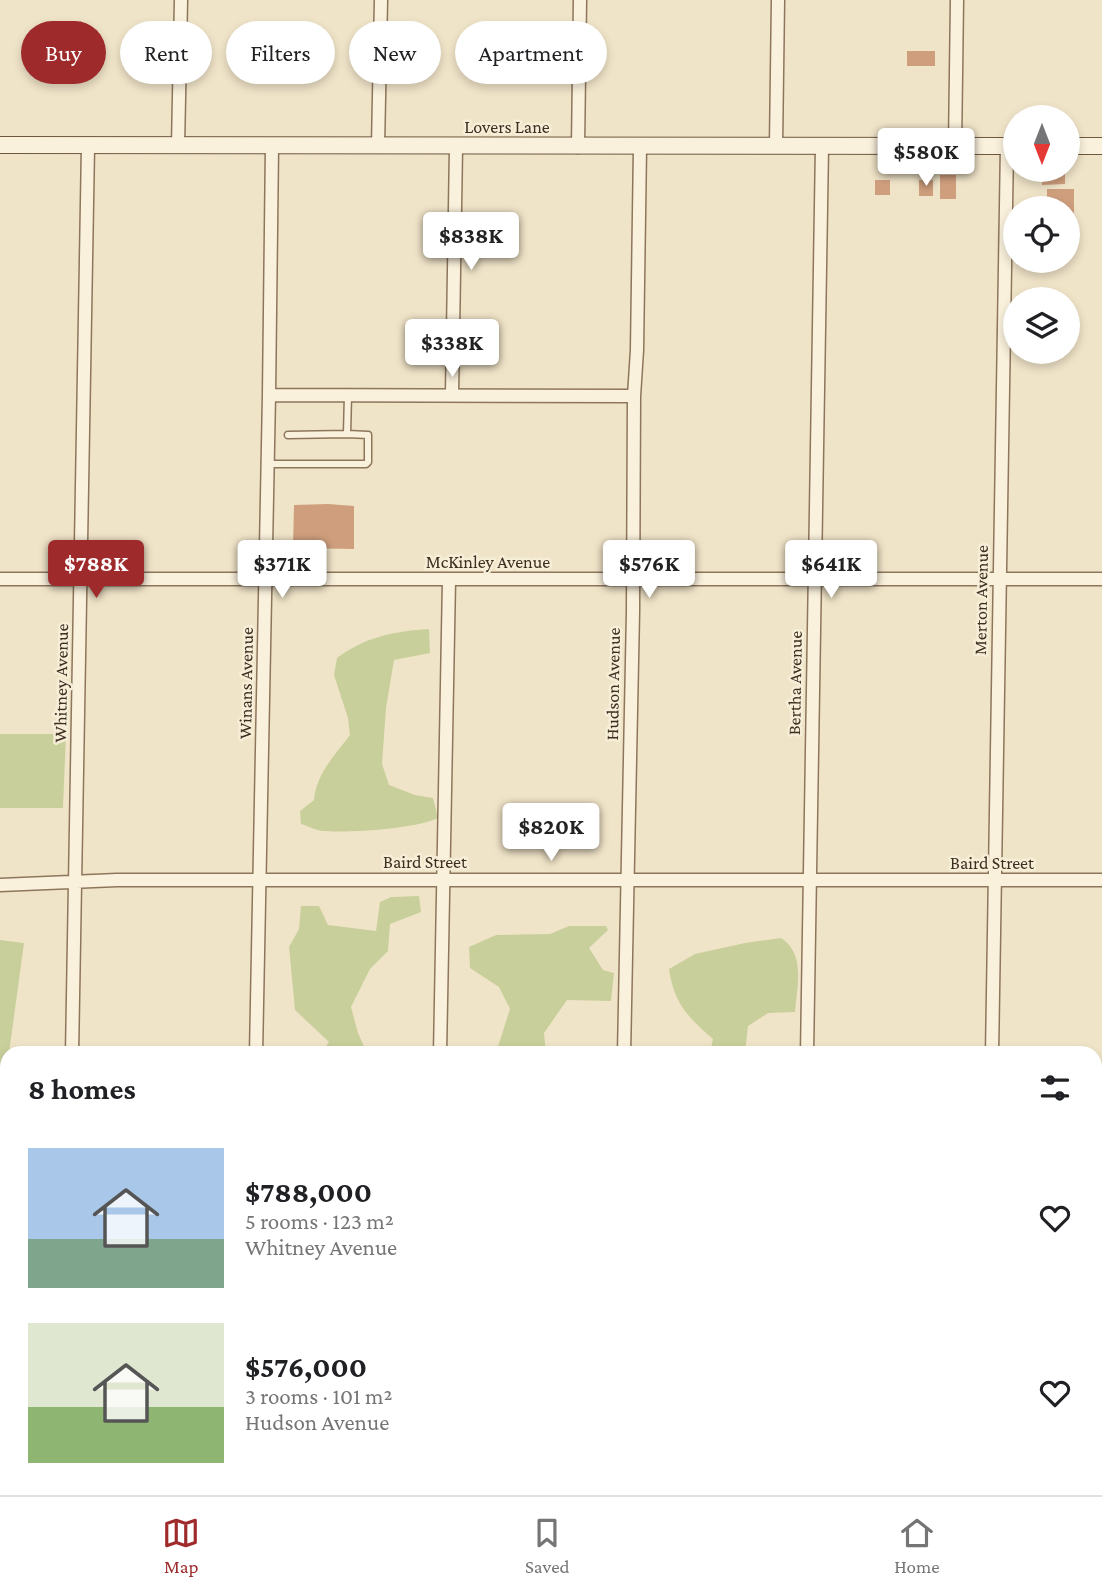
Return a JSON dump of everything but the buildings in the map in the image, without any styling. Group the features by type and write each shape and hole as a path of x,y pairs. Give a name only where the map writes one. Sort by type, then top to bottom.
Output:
{"street":[{"path":"178,146 181,0"},
{"path":"378,146 381,0"},
{"path":"578,147 580,0"},
{"path":"776,145 778,0"},
{"path":"955,146 957,0"},
{"name":"Lovers Lane","path":"0,145 1003,146"},
{"name":"Whitney Avenue","path":"72,1046 88,146"},
{"name":"Winans Avenue","path":"256,1046 270,395 272,146"},
{"name":"Bertha Avenue","path":"807,1046 822,146"},
{"path":"1080,146 1102,146"},
{"path":"452,396 456,147"},
{"name":"Hudson Avenue","path":"624,1046 640,147"},
{"name":"Merton Avenue","path":"992,1046 999,579 1010,182"},
{"path":"270,395 634,396"},
{"name":"McKinley Avenue","path":"0,579 1102,579"},
{"path":"440,1046 449,580"},
{"name":"Baird Street","path":"0,885 117,880 1102,880"}],"lane":[{"path":"347,434 348,395"},
{"path":"268,464 368,462 368,435 288,435"}],"green space":[{"path":"429,629 430,653 394,660 386,708 382,764 389,785 415,795 433,798 438,818 414,825 365,831 322,831 301,824 300,811 314,800 322,773 350,735 348,718 334,675 337,658 358,645 381,636"},
{"path":"0,734 66,734 63,808 0,808"},
{"path":"419,896 421,912 390,924 388,951 370,969 351,1007 364,1046 326,1046 329,1042 295,1010 289,947 299,929 301,906 319,906 328,925 376,931 380,902 391,897"},
{"path":"569,926 606,926 608,930 589,948 603,970 614,973 611,1001 567,1000 544,1033 545,1046 498,1046 510,1009 499,987 470,968 469,947 496,935 550,934"},
{"path":"781,938 789,945 797,962 798,972 795,1012 768,1013 748,1026 746,1046 712,1046 713,1039 696,1024 674,992 669,969 695,954"},
{"path":"0,940 24,943 10,1046 0,1046"}]}
